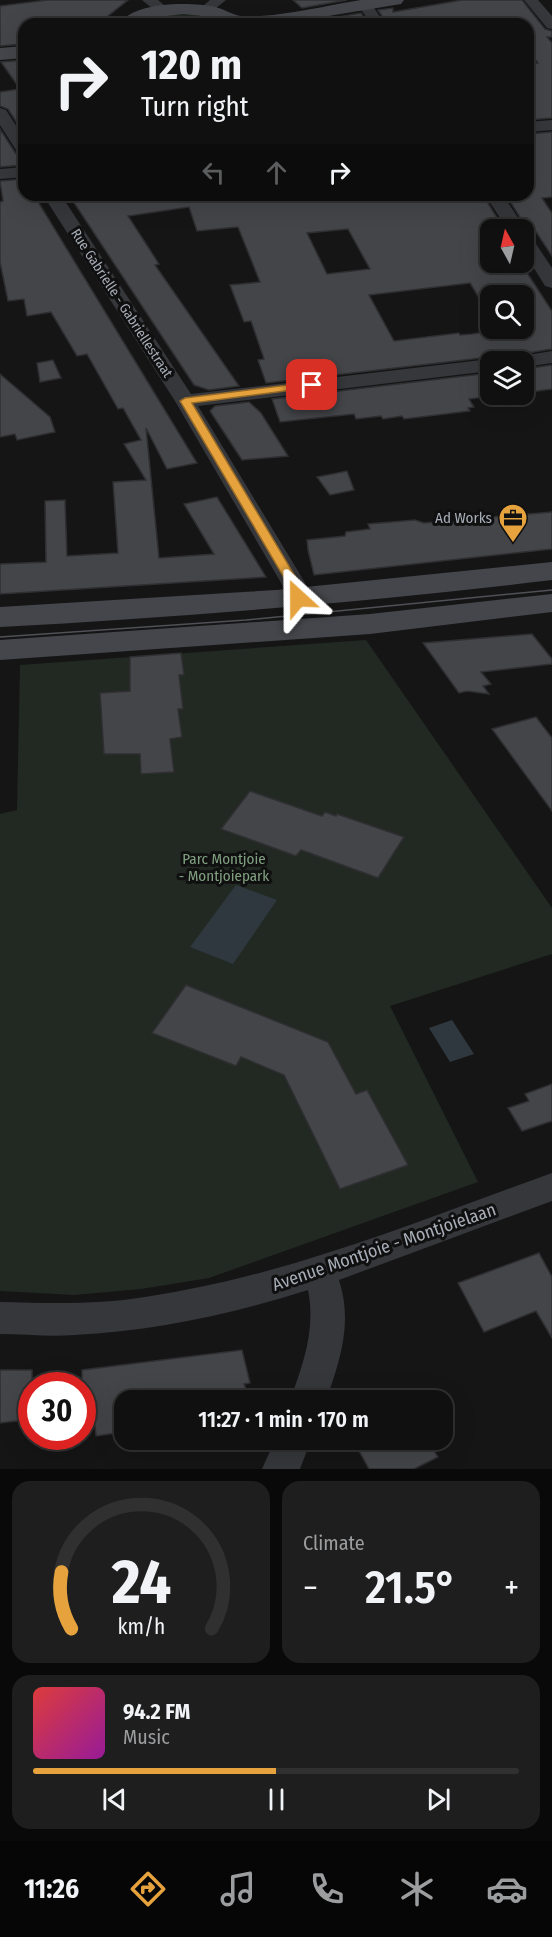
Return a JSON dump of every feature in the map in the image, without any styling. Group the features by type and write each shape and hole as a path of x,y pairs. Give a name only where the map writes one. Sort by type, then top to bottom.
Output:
{"main road":[{"path":"273,18 395,0"},
{"path":"140,18 164,11 212,6 229,18"},
{"path":"0,54 18,52"},
{"path":"0,617 186,608 552,571"},
{"path":"0,650 370,624 552,603"}],"street":[{"path":"149,0 164,11"},
{"path":"531,0 552,25"},
{"path":"365,5 374,18"},
{"path":"0,113 18,141"},
{"path":"534,127 552,125"},
{"path":"0,174 18,172"},
{"name":"Rue Gabrielle - Gabriellestraat","path":"56,201 185,401 292,581 298,598"},
{"path":"498,201 510,219"},
{"path":"534,254 552,282"},
{"path":"534,360 552,357"},
{"path":"185,401 480,365"},
{"name":"Avenue Montjoie - Montjoielaan","path":"0,1318 33,1320 109,1316 220,1301 320,1273 552,1187"},
{"path":"312,1390 326,1350 331,1317 328,1295 320,1273"},
{"path":"281,1469 289,1450"}],"green space":[{"path":"188,14 214,18 156,18"},
{"name":"Parc Montjoie - Montjoiepark","path":"366,640 552,908 552,954 390,1006 478,1182 209,1278 141,1289 74,1295 0,1291 0,814 17,810 20,665"}],"shaded area":[{"path":"236,885 277,900 233,964 190,947"},
{"path":"452,1020 474,1054 450,1062 429,1028"}],"building":[{"path":"48,0 128,0 106,18 18,18 18,44 0,46 0,6"},
{"path":"293,0 347,0 302,8"},
{"path":"462,0 522,0 545,29 552,31 552,37 547,37 552,43 552,118 534,120 534,63 538,63 534,58 534,18 383,18 378,10 393,8 393,12"},
{"path":"361,13 364,18 332,18"},
{"path":"18,61 18,86 1,62"},
{"path":"18,89 18,125 8,109 0,106 0,92"},
{"path":"0,129 18,155 18,166 0,167"},
{"path":"552,132 552,197 542,198 552,213 552,256 534,229 534,219 521,219 510,201 534,201 534,134"},
{"path":"18,180 18,201 38,201 197,463 167,469 146,428 159,558 214,554 184,504 217,497 266,577 0,594 0,564 46,562 45,501 65,500 67,556 118,553 113,482 146,480 124,444 141,440 123,408 118,409 87,354 77,356 51,312 27,316 24,299 8,301 0,262 0,202 3,201 0,181"},
{"path":"73,201 487,201 498,219 480,219 480,273 527,273 552,311 552,349 534,352 480,351 480,358 266,383 258,360 264,359 251,321 244,322 230,285 260,282 238,227 197,231 189,207 128,216 159,264 155,265 239,386 209,390 194,385","holes":["348,229 370,269 327,274 307,233","470,283 480,300 480,285 534,285 534,339 480,339 480,333 460,335 459,333 394,341 369,295"]},
{"path":"53,360 61,378 40,382 37,363"},
{"path":"552,365 552,389 534,392 534,368"},
{"path":"0,374 50,417 55,432 17,440 15,434 0,437"},
{"path":"480,374 480,398 469,399 474,407 468,408 470,411 404,419 402,416 383,419 381,416 356,419 354,414 280,422 272,399"},
{"path":"249,402 261,413 288,456 242,460 210,411 215,406"},
{"path":"347,471 354,490 330,495 317,477"},
{"path":"552,512 552,549 314,575 308,550 307,540 345,536 346,532 370,529 368,524 415,520 424,523"},
{"path":"532,634 552,659 552,664 481,672 491,684 483,686 489,694 467,691 459,693 423,643"},
{"path":"181,653 184,675 179,675 183,709 178,709 182,737 170,739 174,772 141,774 140,754 104,754 100,693 130,691 130,657"},
{"path":"536,717 552,738 552,811 492,729"},
{"path":"250,791 322,816 325,812 336,816 337,814 404,837 378,878 301,850 296,856 221,829"},
{"path":"186,985 328,1042 356,1094 367,1090 408,1165 340,1189 284,1075 241,1057 236,1066 152,1033"},
{"path":"552,1084 552,1121 522,1131 508,1108 529,1101 525,1094"},
{"path":"539,1253 552,1277 552,1338 536,1311 484,1332 458,1283"},
{"path":"242,1350 250,1383 244,1384 246,1390 114,1390 114,1433 96,1436 96,1372 82,1372 82,1370"},
{"path":"0,1370 32,1370 32,1372 18,1372 18,1421 0,1423"},
{"path":"359,1450 433,1450 438,1457 414,1469 369,1469"}],"tram line":[{"path":"0,637 246,620 552,590"}],"place":[{"name":"Ad Works","path":"513,544"}],"route":[{"path":"298,598 292,581 185,401 312,385"}]}
